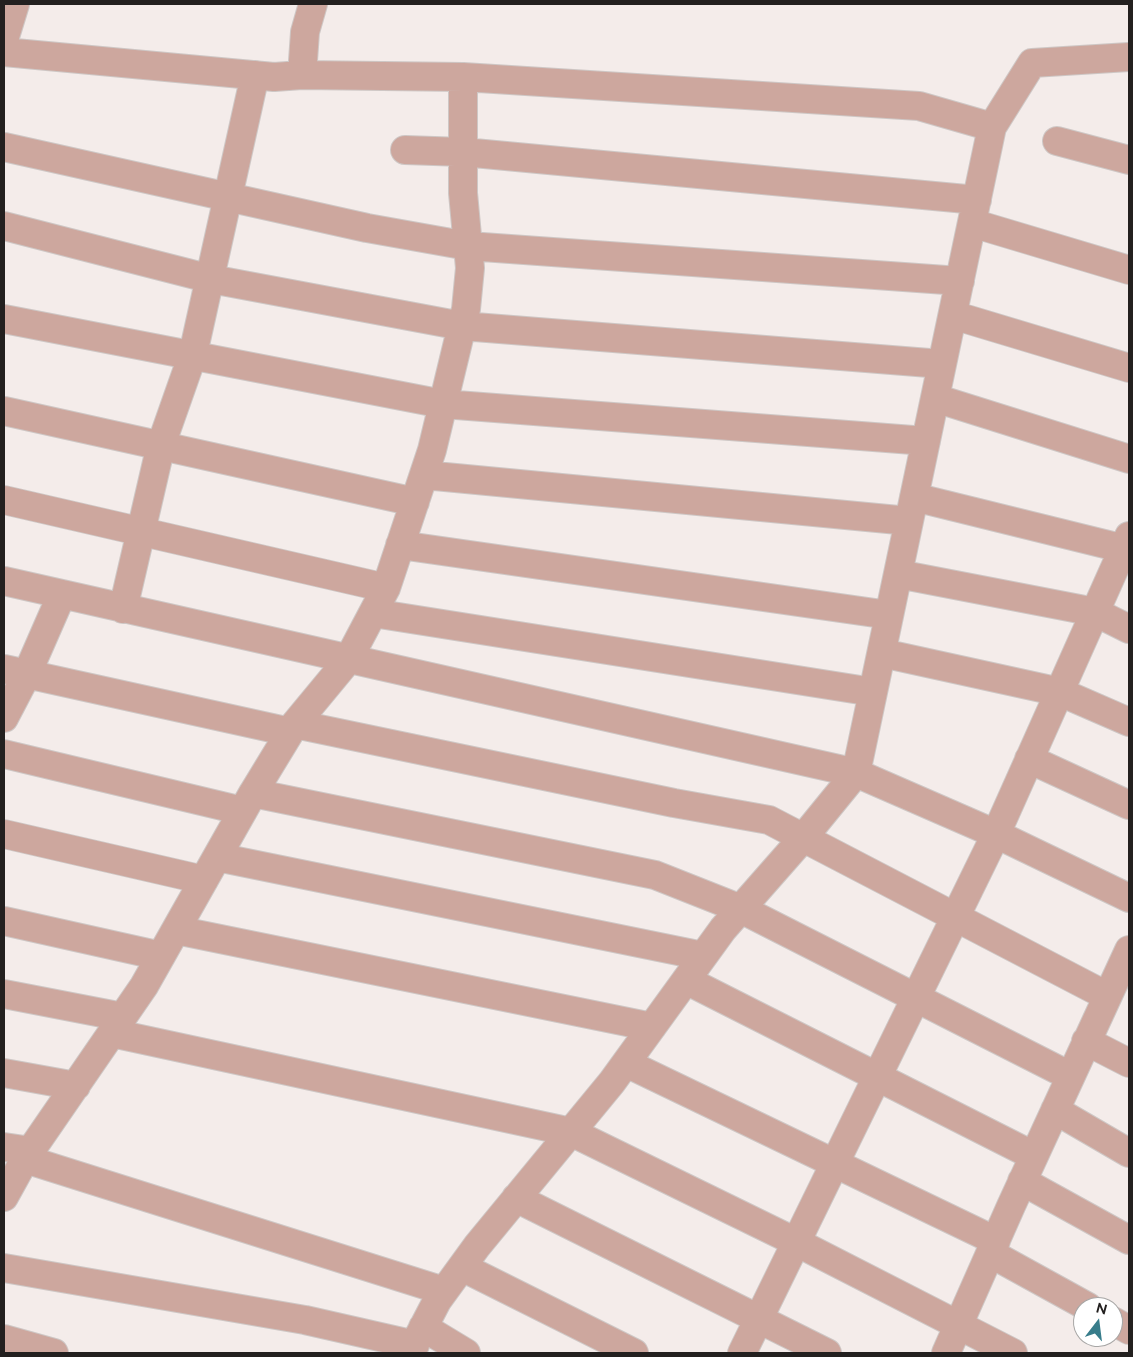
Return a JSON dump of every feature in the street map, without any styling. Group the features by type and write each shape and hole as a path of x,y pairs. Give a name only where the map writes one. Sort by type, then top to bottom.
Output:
{"street":[{"path":"4,40 15,4"},
{"path":"302,75 305,32 313,4"},
{"path":"4,52 274,77 302,75 463,77 616,89 919,106 992,127"},
{"path":"416,1342 437,1300 462,1267 626,1063 686,980 741,909 856,773 992,127 1032,63 1129,57"},
{"path":"124,609 161,445 193,354 255,75"},
{"path":"4,1197 20,1152 76,1086 117,1025 161,956 248,802 293,728 348,660 386,588 424,475 462,326 470,268 463,193 463,77"},
{"path":"1058,141 1129,160"},
{"path":"4,147 367,228 468,246 960,281"},
{"path":"405,150 463,152 975,211 1129,270"},
{"path":"4,226 210,279 462,326 942,364"},
{"path":"952,315 1129,368"},
{"path":"4,319 193,354 443,404 926,441"},
{"path":"935,398 1129,459"},
{"path":"4,411 415,502"},
{"path":"424,475 912,509 1128,544 1095,612 996,834 742,1353"},
{"path":"4,500 142,530 386,588"},
{"path":"400,545 889,615"},
{"path":"898,574 1095,612 1129,629"},
{"path":"4,581 856,773 996,834 1129,898"},
{"path":"4,718 15,672 62,594"},
{"path":"373,613 873,692"},
{"path":"882,653 1060,692 1129,722"},
{"path":"15,672 674,803 769,820 1107,996"},
{"path":"4,754 248,802 655,875 741,909 1070,1076"},
{"path":"1029,759 1129,805"},
{"path":"4,834 211,868 704,956"},
{"path":"4,921 161,956"},
{"path":"176,930 652,1027"},
{"path":"946,1353 1086,1041 1107,996 1126,964"},
{"path":"686,980 876,1078 1034,1156"},
{"path":"4,994 117,1025 571,1132 796,1242 1013,1353"},
{"path":"1086,1041 1129,1064"},
{"path":"626,1063 835,1163 993,1247 1073,1298"},
{"path":"4,1073 76,1086"},
{"path":"1055,1110 1129,1153"},
{"path":"20,1152 444,1291"},
{"path":"1022,1181 1129,1240"},
{"path":"516,1198 827,1353"},
{"path":"462,1267 634,1353"},
{"path":"4,1268 305,1320 466,1353"},
{"path":"4,1338 54,1353"}]}
